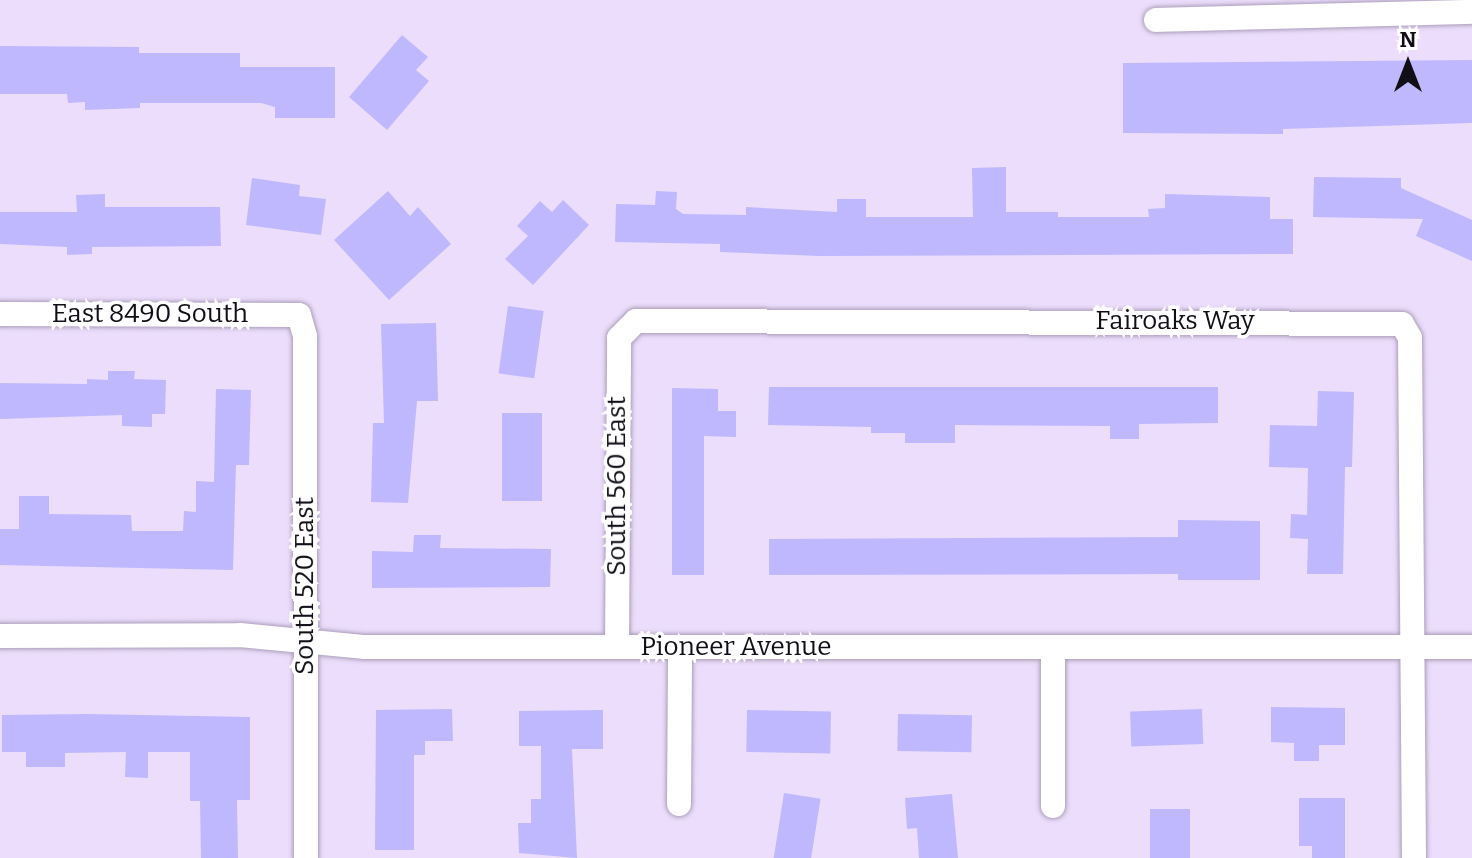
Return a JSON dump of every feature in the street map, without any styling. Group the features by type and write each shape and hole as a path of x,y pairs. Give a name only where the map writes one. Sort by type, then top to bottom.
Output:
{"street":[{"path":"1156,20 1327,10 1472,12"},
{"name":"East 8490 South","path":"0,314 299,315"},
{"name":"South 520 East","path":"299,315 305,336 306,858"},
{"name":"Fairoaks Way","path":"626,327 636,321 683,320 1402,324 1410,338 1413,647"},
{"name":"South 560 East","path":"617,647 619,338 626,327"},
{"name":"Pioneer Avenue","path":"0,636 240,635 365,647 1472,647"},
{"path":"679,804 680,647"},
{"path":"1053,647 1053,806"},
{"path":"1413,647 1414,858"}],"building":[{"path":"402,35 428,57 416,70 429,81 387,130 349,97"},
{"path":"0,46 139,47 139,53 240,53 240,67 335,67 335,118 275,118 275,107 261,103 140,103 140,108 85,110 85,102 68,103 67,94 0,94"},
{"path":"1472,60 1472,123 1283,129 1283,134 1123,133 1123,63"},
{"path":"1006,167 1006,212 1058,212 1058,217 1149,217 1148,209 1165,208 1165,194 1270,197 1270,219 1293,219 1293,254 819,256 720,252 720,244 615,242 616,204 655,205 656,191 677,192 676,209 683,214 746,215 746,207 837,212 837,199 866,199 866,217 973,217 972,168"},
{"path":"1314,177 1401,178 1401,188 1472,220 1472,261 1416,236 1423,219 1313,217"},
{"path":"252,178 300,185 299,196 326,199 321,235 246,225"},
{"path":"388,191 410,216 418,207 451,244 389,300 334,240"},
{"path":"105,194 105,207 220,207 221,246 92,247 92,254 67,255 67,247 0,244 0,212 77,212 76,195"},
{"path":"563,200 589,225 533,285 505,259 528,236 517,226 540,201 552,212"},
{"path":"508,306 544,311 534,378 499,373"},
{"path":"436,323 438,401 417,401 408,503 371,502 373,423 384,423 381,324"},
{"path":"108,371 135,371 134,379 166,380 165,414 152,414 152,427 122,426 122,415 0,419 0,383 87,384 87,379 108,380"},
{"path":"769,387 1218,387 1218,423 1139,424 1139,439 1110,439 1110,426 955,425 955,443 905,443 905,433 871,433 871,427 768,425"},
{"path":"672,388 718,389 718,411 736,411 736,437 704,436 704,575 672,575"},
{"path":"216,389 251,390 249,465 236,465 233,570 0,565 0,529 19,529 19,496 49,496 49,514 131,515 132,531 183,531 184,511 196,512 196,481 214,482"},
{"path":"1318,391 1354,392 1352,467 1345,467 1343,574 1307,574 1308,539 1290,538 1291,514 1307,515 1308,468 1269,467 1270,425 1317,426"},
{"path":"502,413 542,413 542,501 502,501"},
{"path":"1178,520 1260,521 1260,580 1178,580 1178,574 769,575 769,539 1178,537"},
{"path":"414,535 441,535 440,548 551,549 550,587 372,588 372,551 413,552"},
{"path":"1271,707 1345,708 1345,745 1319,745 1319,761 1294,761 1294,743 1271,742"},
{"path":"452,709 453,741 425,741 425,755 414,755 414,850 375,850 376,710"},
{"path":"1202,709 1203,744 1131,746 1130,712"},
{"path":"603,710 603,749 572,749 577,858 519,853 518,823 531,823 531,799 541,799 541,746 519,746 519,711"},
{"path":"747,710 831,711 830,753 746,752"},
{"path":"898,714 972,715 971,752 897,751"},
{"path":"2,715 250,717 250,800 237,800 238,858 201,858 200,801 190,801 190,752 148,752 148,778 125,777 126,752 65,753 65,767 26,767 26,752 2,752"},
{"path":"784,793 821,799 811,858 774,858"},
{"path":"952,794 958,858 919,858 917,828 907,829 905,798"},
{"path":"1299,798 1345,798 1345,858 1312,858 1312,846 1299,846"},
{"path":"1150,809 1190,809 1190,858 1150,858"}]}
